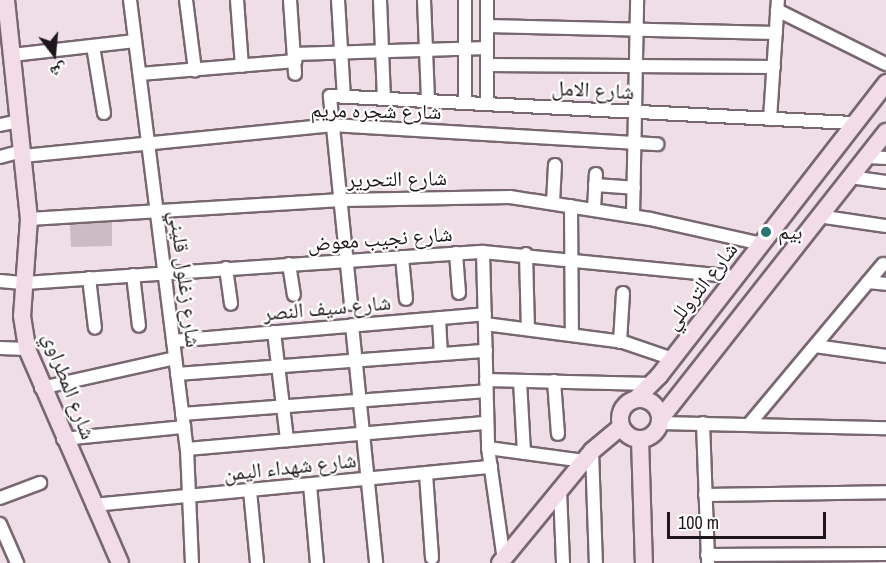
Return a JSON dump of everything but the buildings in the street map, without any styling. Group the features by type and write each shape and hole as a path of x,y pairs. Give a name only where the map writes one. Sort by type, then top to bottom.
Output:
{"street":[{"name":"شارع المطراوي","path":"6,0 29,219 22,316 27,349 63,439 120,563"},
{"name":"شارع زغلول قليني","path":"130,0 187,449 191,496 192,563"},
{"path":"186,0 195,69"},
{"path":"237,0 242,66"},
{"path":"291,0 296,74"},
{"path":"338,0 344,97"},
{"path":"380,0 384,99"},
{"path":"424,0 428,101"},
{"path":"465,0 465,103"},
{"path":"487,0 488,104"},
{"path":"633,216 637,112 637,0"},
{"path":"770,118 777,5 886,64"},
{"path":"487,26 776,33"},
{"path":"12,55 135,41"},
{"path":"93,46 104,113"},
{"path":"140,74 242,66 341,51 487,48"},
{"path":"487,65 774,67"},
{"name":"شارع التروللي","path":"636,399 673,358 886,83"},
{"name":"شارع الامل","path":"333,125 330,96 853,123"},
{"path":"0,125 19,121"},
{"path":"333,125 351,304"},
{"name":"شارع شجره مريم","path":"0,157 333,125 657,144"},
{"path":"660,421 652,402 636,399 622,410 621,427 629,436 640,439 653,435 660,421 818,216 886,132"},
{"path":"867,157 886,158"},
{"path":"554,203 555,165"},
{"path":"850,177 886,182"},
{"path":"594,210 595,179 634,188"},
{"name":"شارع التحرير","path":"29,219 341,200 510,197 633,216 762,244"},
{"path":"570,206 572,335"},
{"path":"818,216 886,226"},
{"path":"483,252 488,448 503,561"},
{"name":"شارع نجيب معوض","path":"0,280 25,283 483,252 572,258 737,277"},
{"path":"456,253 459,293"},
{"path":"526,254 528,329"},
{"path":"402,256 406,299"},
{"path":"289,264 294,295"},
{"path":"751,422 883,264"},
{"path":"226,268 231,304"},
{"path":"133,275 139,326"},
{"path":"88,278 95,328"},
{"path":"868,282 886,284"},
{"path":"620,342 623,293"},
{"path":"439,318 441,354"},
{"name":"شارع سيف النصر","path":"173,340 439,318 485,319 528,329 620,342 673,358"},
{"path":"352,325 376,563"},
{"path":"274,332 287,440"},
{"path":"815,346 886,357"},
{"path":"0,348 27,349"},
{"path":"177,374 486,351"},
{"path":"41,388 175,358"},
{"path":"520,381 524,453"},
{"path":"63,439 283,406 359,400 520,381 651,384"},
{"path":"554,381 558,434"},
{"path":"660,421 751,422 886,428"},
{"path":"187,449 487,423"},
{"path":"703,423 707,559 886,554"},
{"path":"503,561 588,456 621,427"},
{"path":"640,439 644,563"},
{"path":"488,448 524,453 588,456"},
{"path":"588,456 596,563"},
{"name":"شارع شهداء اليمن","path":"93,504 491,467"},
{"path":"426,474 432,558"},
{"path":"0,498 40,483"},
{"path":"310,485 317,563"},
{"path":"250,490 257,563"},
{"path":"560,491 563,563"},
{"path":"705,495 886,492"},
{"path":"0,524 17,563"}],"place":[{"name":"بيم","path":"766,232"}]}
